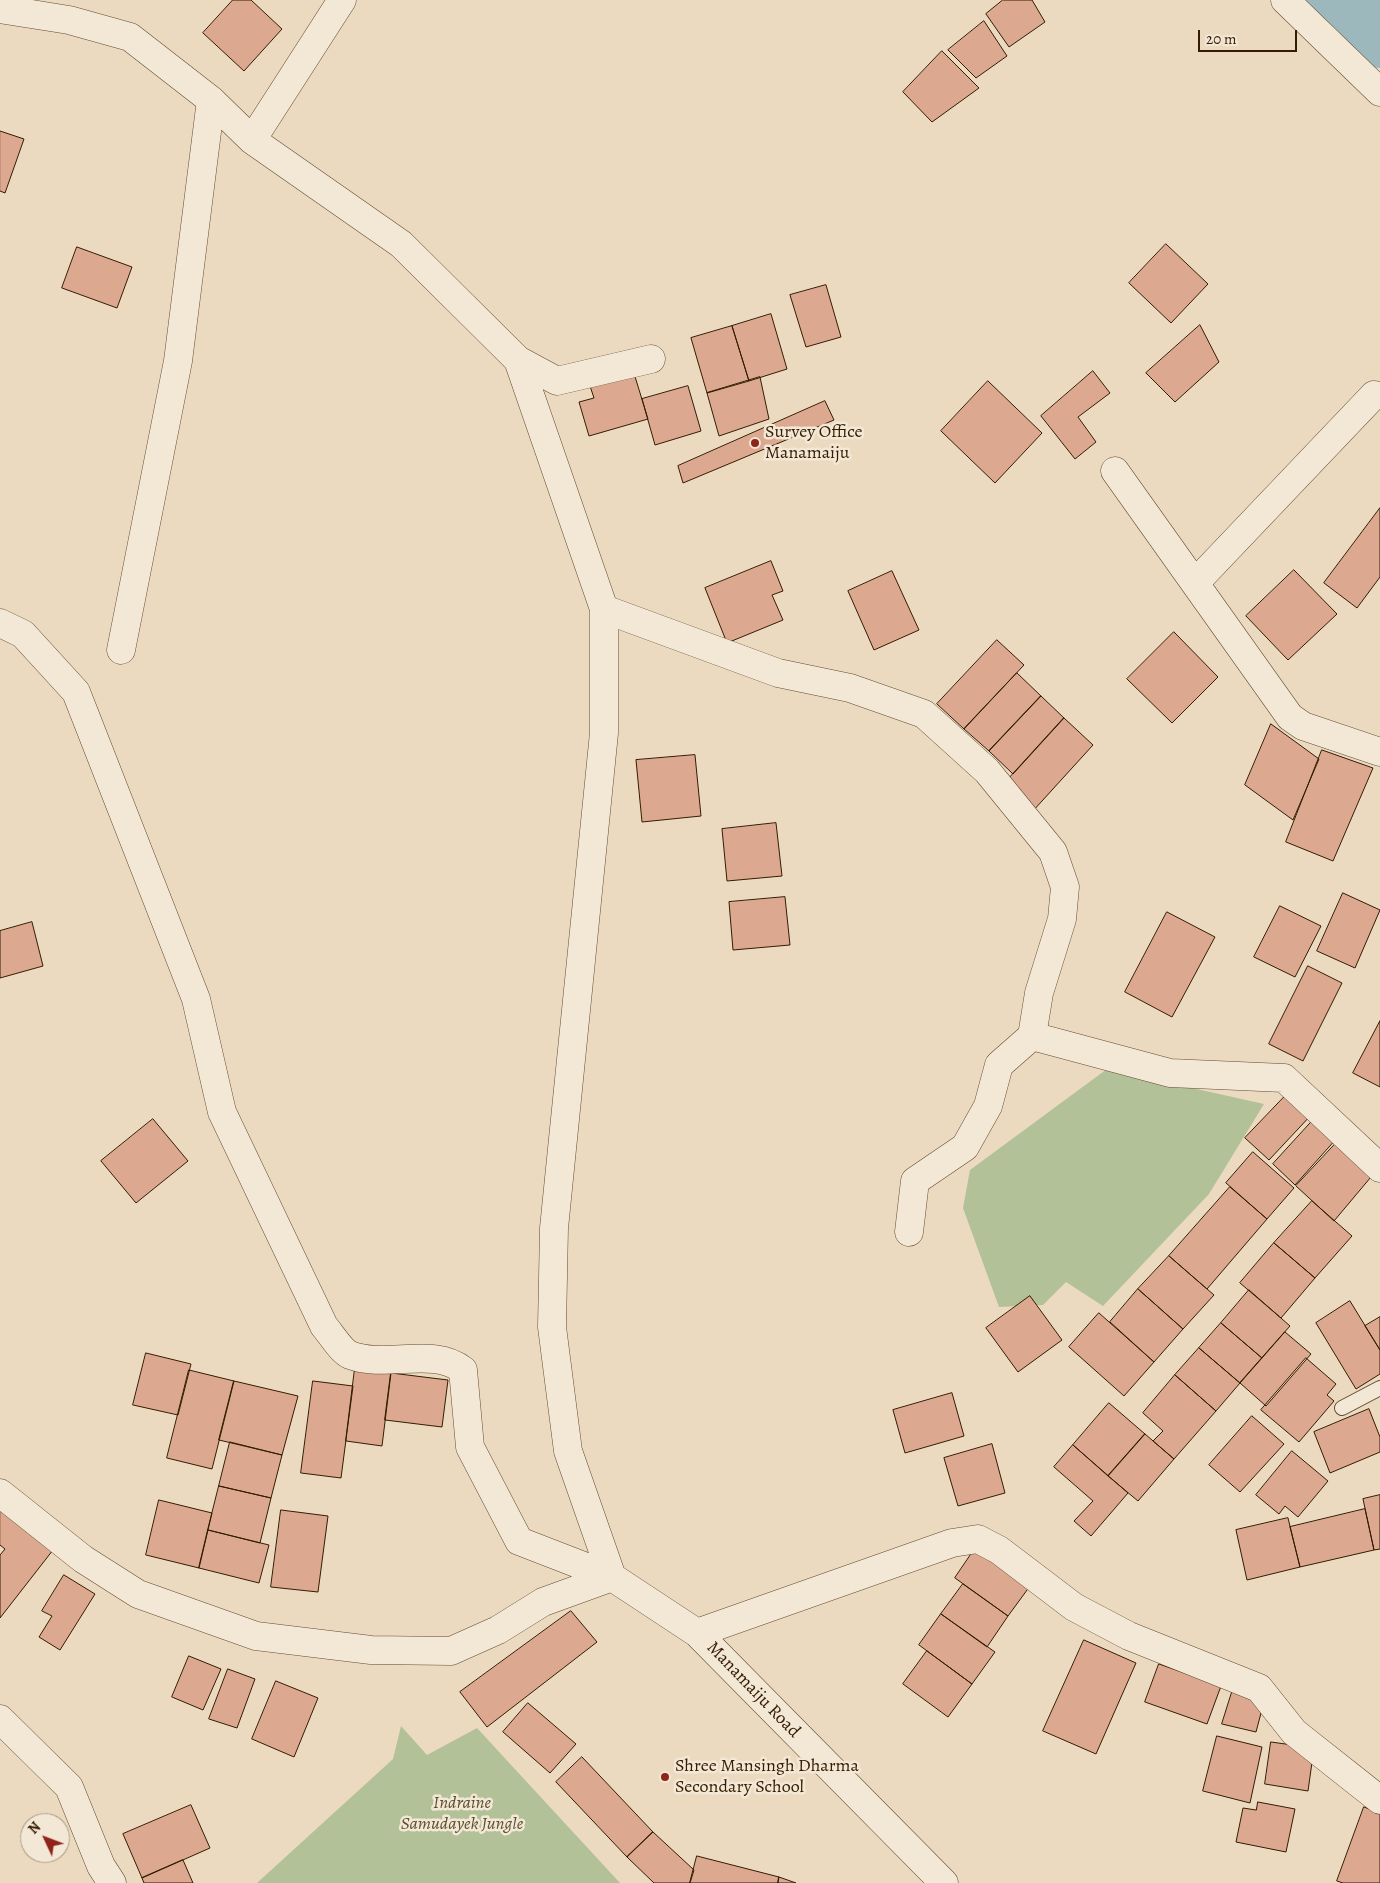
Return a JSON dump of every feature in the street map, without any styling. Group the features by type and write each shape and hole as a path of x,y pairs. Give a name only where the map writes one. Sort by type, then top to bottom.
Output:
{"street":[{"path":"252,140 342,0"},
{"path":"1284,0 1380,92"},
{"path":"0,10 69,20 130,38 211,100 252,140 401,244 518,360 557,381 651,358"},
{"path":"121,650 178,361 211,100"},
{"path":"0,1494 84,1559 138,1594 256,1636 371,1650 451,1651 498,1630 543,1602 612,1577 568,1451 552,1327 554,1228 604,733 604,609 518,360"},
{"path":"1196,583 1374,395"},
{"path":"1115,472 1290,717 1303,726 1380,752"},
{"path":"604,609 778,673 850,688 924,714 987,771 1053,852 1065,888 1062,919 1039,993 1032,1036 999,1065 988,1106 965,1147 915,1181 909,1232"},
{"name":"Manamaiju Road","path":"0,623 23,634 76,692 196,999 222,1112 324,1326 348,1355 385,1362 434,1359 453,1362 462,1370 470,1447 519,1541 612,1577 697,1633 944,1883"},
{"path":"1032,1036 1170,1073 1284,1078 1380,1168"},
{"path":"697,1633 952,1544 978,1539 999,1550 1074,1608 1129,1636 1259,1688 1294,1732 1380,1800"},
{"path":"0,1719 69,1787 101,1866 112,1883"}],"lane":[{"path":"1342,1408 1380,1388"}],"green space":[{"path":"1107,1069 1264,1104 1209,1194 1103,1306 1066,1282 1043,1305 999,1307 963,1208 970,1170"},
{"name":"Indraine Samudayek Jungle","path":"401,1726 427,1755 477,1728 620,1883 257,1883 393,1759"}],"building":[{"path":"233,0 251,0 282,29 244,71 203,33"},
{"path":"1003,0 1032,0 1045,22 1009,47 986,14"},
{"path":"984,21 1007,56 976,78 948,50"},
{"path":"942,51 979,88 932,122 903,92"},
{"path":"0,131 24,139 5,193 0,191"},
{"path":"1166,244 1208,284 1171,323 1129,283"},
{"path":"77,247 132,267 117,308 62,288"},
{"path":"826,285 841,337 806,347 790,295"},
{"path":"771,314 787,369 749,381 732,326"},
{"path":"1200,325 1219,362 1175,402 1146,373"},
{"path":"732,326 749,381 707,393 691,338"},
{"path":"633,370 648,419 589,436 579,402 594,398 589,383"},
{"path":"1093,371 1110,393 1078,417 1096,442 1075,459 1041,416"},
{"path":"760,377 769,419 719,436 707,393"},
{"path":"988,381 1042,433 995,483 941,431"},
{"path":"688,386 701,431 655,445 642,399"},
{"name":"Survey Office Manamaiju","path":"825,401 834,420 683,483 678,466"},
{"path":"1380,508 1380,577 1357,608 1324,583"},
{"path":"771,561 783,591 772,595 783,620 727,643 705,588"},
{"path":"1294,570 1337,614 1288,660 1246,616"},
{"path":"892,571 919,630 874,650 848,591"},
{"path":"1174,632 1218,677 1172,723 1127,679"},
{"path":"997,640 1024,665 964,729 937,704"},
{"path":"1017,673 1041,696 989,751 964,729"},
{"path":"1041,696 1064,718 1013,774 989,751"},
{"path":"1064,718 1093,745 1032,812 1003,785"},
{"path":"1271,724 1319,759 1293,820 1245,785"},
{"path":"1322,750 1373,768 1333,861 1286,842"},
{"path":"695,755 701,816 642,822 636,760"},
{"path":"776,823 782,876 727,881 722,829"},
{"path":"1343,893 1380,910 1355,968 1317,951"},
{"path":"785,897 790,945 733,950 729,902"},
{"path":"1280,906 1321,926 1295,977 1254,957"},
{"path":"1167,912 1215,937 1172,1017 1125,992"},
{"path":"32,922 43,966 0,978 0,931"},
{"path":"1308,966 1342,983 1303,1061 1269,1044"},
{"path":"1380,1021 1380,1087 1353,1073"},
{"path":"1290,1091 1313,1113 1269,1160 1245,1138"},
{"path":"1315,1118 1337,1138 1295,1185 1273,1164"},
{"path":"153,1119 188,1161 136,1203 101,1161"},
{"path":"1339,1140 1376,1171 1334,1221 1296,1186"},
{"path":"1253,1152 1294,1188 1267,1219 1226,1183"},
{"path":"1230,1187 1267,1219 1207,1289 1169,1256"},
{"path":"1312,1201 1352,1236 1315,1278 1274,1243"},
{"path":"1274,1243 1315,1278 1281,1318 1240,1283"},
{"path":"1169,1256 1214,1295 1183,1329 1138,1289"},
{"path":"1138,1289 1183,1329 1154,1362 1110,1322"},
{"path":"1249,1290 1290,1326 1262,1358 1221,1323"},
{"path":"1030,1296 1062,1340 1018,1372 986,1328"},
{"path":"1350,1301 1380,1350 1380,1374 1356,1389 1316,1323"},
{"path":"1099,1313 1154,1362 1124,1396 1069,1347"},
{"path":"1380,1317 1380,1350 1365,1326"},
{"path":"1221,1323 1262,1358 1240,1383 1199,1348"},
{"path":"1285,1332 1311,1354 1266,1406 1240,1383"},
{"path":"1199,1348 1240,1383 1216,1411 1175,1375"},
{"path":"146,1353 191,1364 178,1415 133,1405"},
{"path":"1306,1358 1336,1384 1327,1395 1334,1401 1299,1442 1261,1410"},
{"path":"355,1368 391,1373 382,1446 346,1441"},
{"path":"189,1370 234,1381 212,1469 167,1458"},
{"path":"391,1373 448,1380 442,1427 385,1420"},
{"path":"1175,1375 1216,1411 1174,1459 1153,1441 1163,1431 1143,1413"},
{"path":"234,1381 298,1396 282,1455 219,1440"},
{"path":"313,1381 353,1386 341,1478 301,1473"},
{"path":"952,1393 964,1436 905,1453 893,1410"},
{"path":"1109,1403 1145,1434 1108,1476 1073,1445"},
{"path":"1369,1409 1380,1437 1380,1452 1330,1473 1314,1432"},
{"path":"1252,1416 1284,1444 1240,1492 1209,1465"},
{"path":"1145,1434 1174,1459 1138,1501 1108,1476"},
{"path":"230,1442 282,1455 271,1498 219,1486"},
{"path":"992,1444 1005,1493 958,1506 944,1458"},
{"path":"1073,1445 1128,1493 1091,1536 1074,1521 1093,1501 1054,1467"},
{"path":"1292,1451 1328,1481 1298,1517 1285,1506 1279,1514 1256,1495"},
{"path":"219,1486 271,1498 260,1543 208,1530"},
{"path":"1380,1495 1380,1549 1374,1550 1363,1499"},
{"path":"159,1500 212,1513 199,1568 146,1555"},
{"path":"0,1508 53,1550 0,1618 0,1555 5,1549 0,1545"},
{"path":"1365,1509 1374,1550 1300,1567 1290,1527"},
{"path":"281,1510 328,1516 318,1592 271,1587"},
{"path":"1288,1518 1300,1567 1247,1580 1236,1530"},
{"path":"208,1530 269,1545 259,1583 199,1568"},
{"path":"976,1547 1030,1586 1008,1616 955,1578"},
{"path":"64,1575 95,1594 60,1650 39,1637 52,1616 42,1611"},
{"path":"963,1584 1008,1616 987,1647 941,1614"},
{"path":"571,1611 597,1642 487,1727 460,1692"},
{"path":"941,1614 995,1652 972,1684 919,1645"},
{"path":"1084,1640 1136,1663 1096,1754 1043,1731"},
{"path":"927,1651 972,1684 948,1717 903,1684"},
{"path":"189,1656 221,1669 203,1710 172,1697"},
{"path":"1159,1664 1221,1686 1207,1724 1145,1702"},
{"path":"228,1669 255,1679 237,1728 209,1719"},
{"path":"276,1681 318,1698 294,1757 252,1739"},
{"path":"1233,1689 1265,1698 1256,1732 1222,1724"},
{"path":"528,1703 576,1744 550,1773 503,1732"},
{"path":"1217,1736 1262,1747 1250,1803 1203,1791"},
{"path":"1271,1742 1314,1748 1308,1791 1265,1784"},
{"path":"582,1757 653,1832 627,1857 556,1782"},
{"path":"1258,1802 1295,1809 1286,1852 1236,1842 1243,1808 1256,1810"},
{"path":"191,1805 210,1848 142,1878 123,1834"},
{"path":"1364,1807 1380,1813 1380,1883 1343,1883 1337,1881"},
{"path":"653,1832 694,1870 690,1883 654,1883 627,1857"},
{"path":"697,1856 779,1877 778,1883 690,1883"},
{"path":"183,1860 193,1883 144,1883 142,1878"},
{"path":"779,1877 796,1883 778,1883"}],"waterway":[{"path":"1333,0 1380,38"}],"place":[{"name":"Survey Office Manamaiju","path":"755,443"},
{"name":"Shree Mansingh Dharma Secondary School","path":"665,1777"}]}
